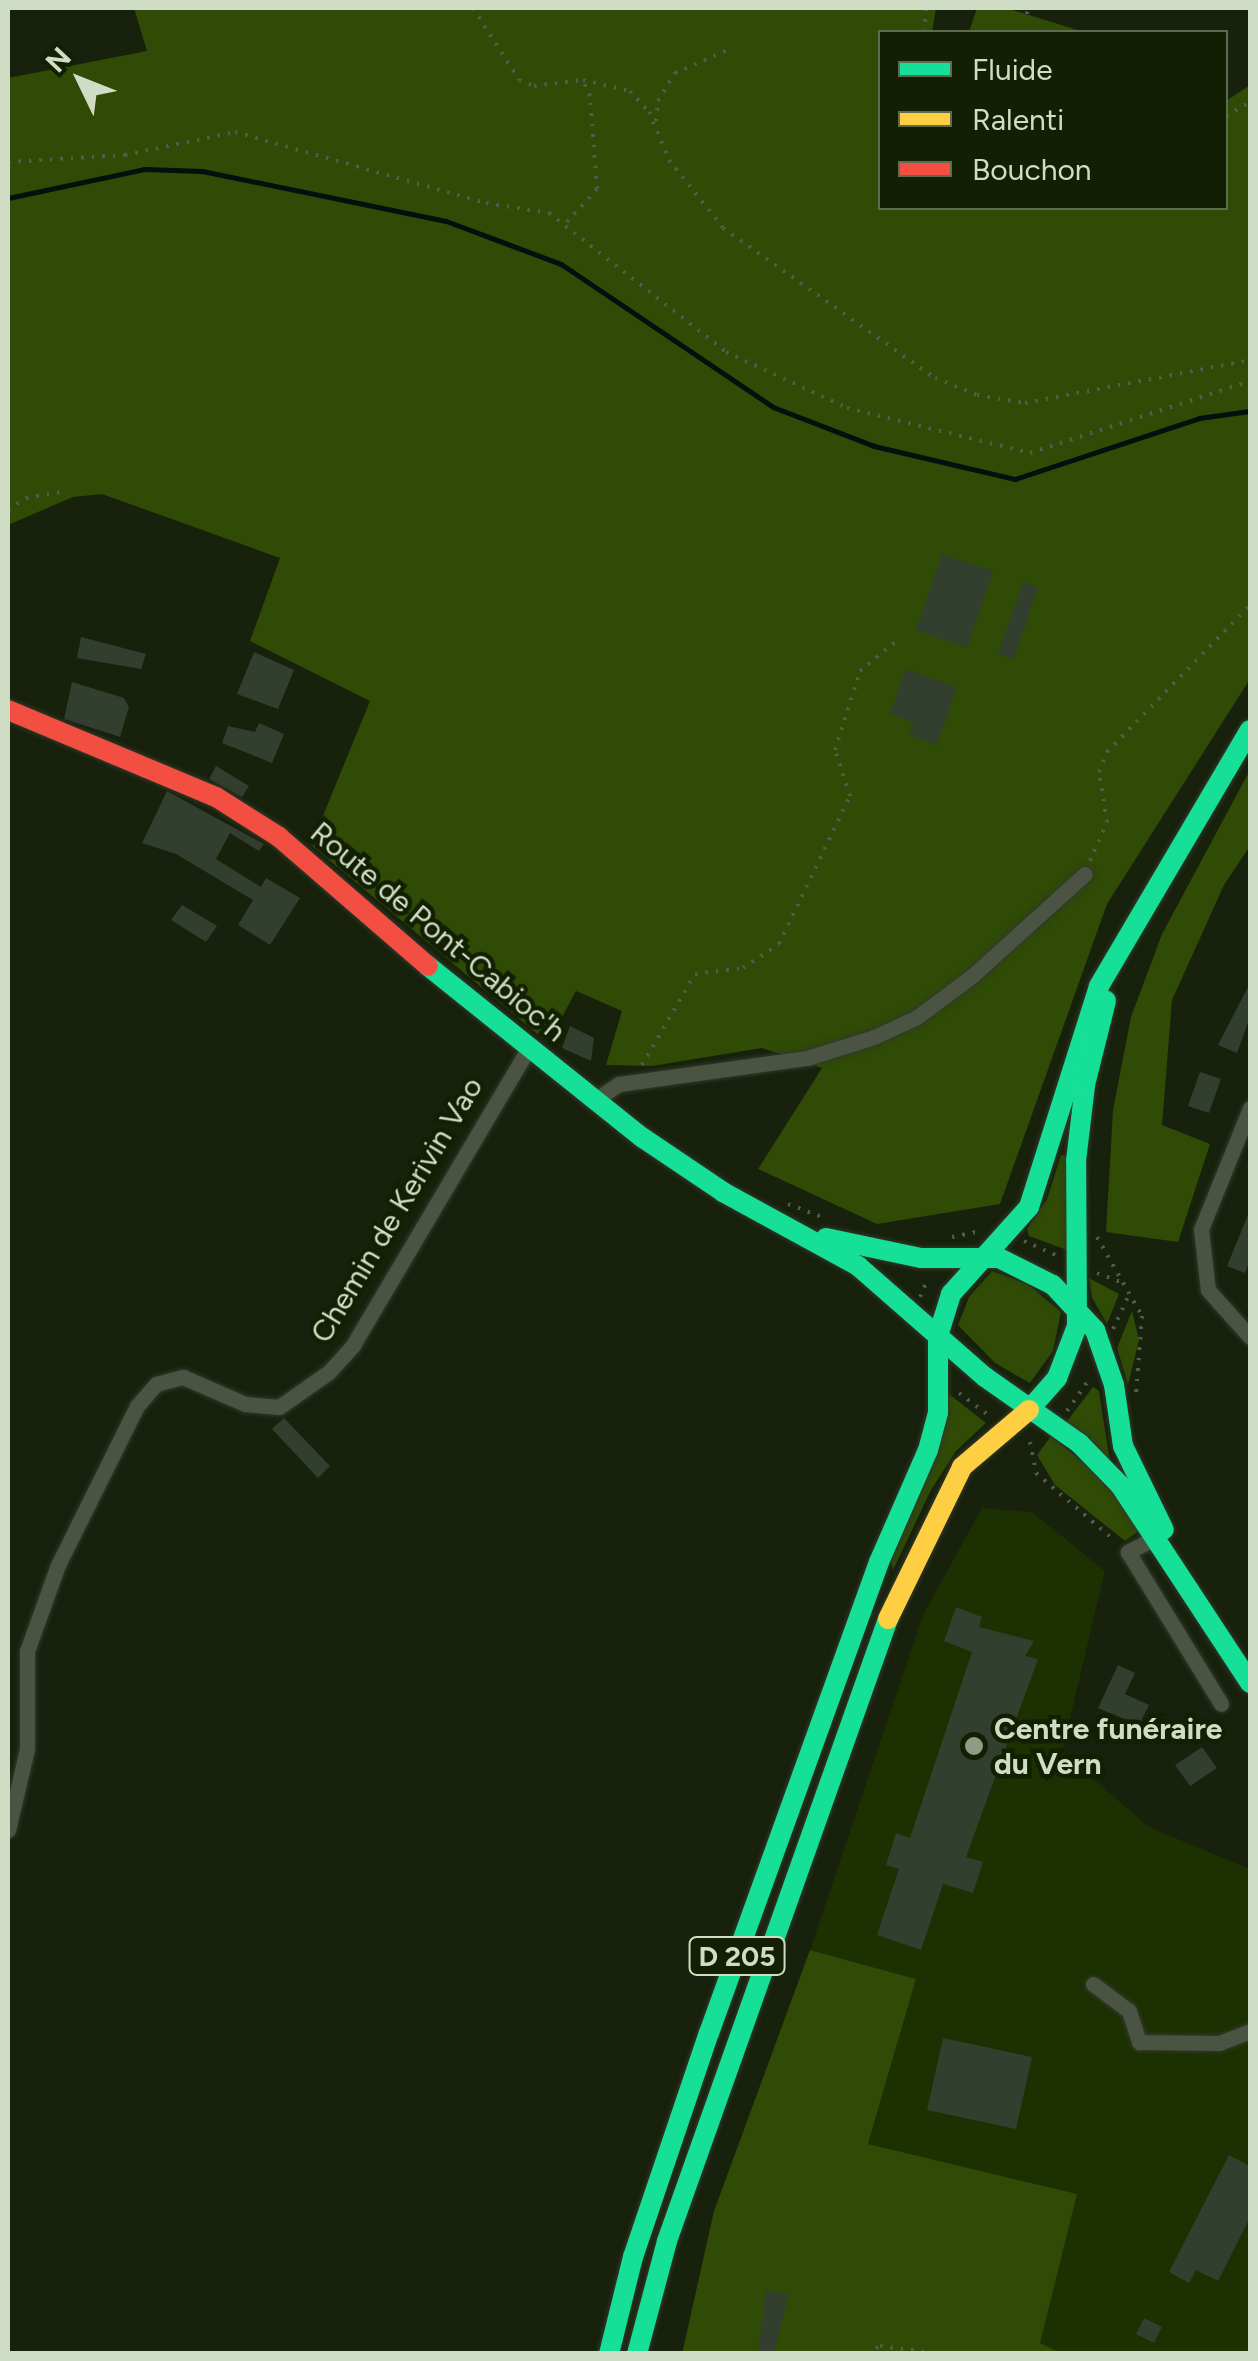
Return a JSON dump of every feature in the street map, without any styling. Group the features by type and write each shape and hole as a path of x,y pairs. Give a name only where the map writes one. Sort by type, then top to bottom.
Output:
{"main road":[{"name":"Route de Pont-Cabioc'h","path":"8,710 216,797 279,837 528,1050 723,1192 811,1235 1028,1410 1079,1443 1157,1537 1191,1585"},
{"path":"938,1336 952,1294 1029,1207 1042,1179 1075,1047 1130,931 1250,730"},
{"path":"1028,1410 1057,1378 1080,1310 1076,1161 1085,1085 1130,931"},
{"name":"Route de Pont-Cabioc'h","path":"811,1235 886,1253 939,1247 983,1255"},
{"path":"983,1255 1029,1270 1080,1310 1107,1359 1123,1446 1191,1585 1250,1683"},
{"name":"D 205","path":"609,2354 633,2257 721,1998 879,1562 928,1450 938,1412 938,1336"},
{"name":"D 205","path":"637,2354 673,2223 900,1583 962,1467 1028,1410"}],"street":[{"path":"595,1100 632,1082 807,1058 874,1037 917,1017 972,976 1084,874"},
{"name":"Chemin de Kerivin Vao","path":"8,1830 26,1749 16,1668 58,1565 137,1406 156,1384 184,1377 245,1404 279,1407 329,1372 360,1334 528,1050"},
{"path":"1250,1108 1201,1229 1208,1290 1250,1337"},
{"path":"1157,1537 1128,1552 1221,1704"},
{"path":"1093,1984 1129,2011 1139,2042 1219,2043 1250,2033"}],"path":[{"path":"473,8 519,80 534,86 583,80 630,91 655,126 669,160 723,228 936,378 977,395 1025,403 1250,360"},
{"path":"655,126 658,101 675,73 730,49"},
{"path":"567,222 597,189 590,96 583,80"},
{"path":"1228,115 1250,102"},
{"path":"8,162 125,156 235,132 567,222 609,267 726,352 847,408 1030,454 1250,381"},
{"path":"8,510 26,498 59,492"},
{"path":"1084,874 1107,822 1099,772 1108,752 1250,605"},
{"path":"632,1082 695,974 743,968 778,944 850,796 835,750 860,671 900,638"},
{"path":"783,1202 833,1221"},
{"path":"1090,1224 1142,1316 1144,1338 1136,1397"},
{"path":"914,1316 939,1247 956,1237 939,1247"},
{"path":"1077,1265 1126,1284"},
{"path":"1030,1442 1036,1473 1128,1552"},
{"path":"867,2354 880,2346 944,2354"}],"shaded area":[{"path":"134,8 936,8 932,30 878,30 878,210 1228,210 1228,100 1250,85 1250,679 1107,904 1000,1204 877,1224 758,1169 822,1068 762,1048 652,1066 606,1065 622,1011 576,991 548,1043 311,845 370,701 250,641 280,558 102,494 73,497 8,525 8,78 147,51"},
{"path":"977,8 1006,8 1078,30 970,30"},
{"path":"1250,770 1250,846 1224,885 1172,1000 1162,1125 1210,1144 1178,1242 1106,1232 1113,1110 1131,1017 1162,934"},
{"path":"1061,1155 1066,1156 1067,1250 1029,1236 1027,1229 1047,1199"},
{"path":"992,1271 1029,1285 1061,1312 1053,1351 1030,1383 995,1363 958,1325 969,1297"},
{"path":"1089,1278 1119,1294 1107,1324 1092,1298"},
{"path":"1132,1311 1139,1340 1128,1385 1117,1348"},
{"path":"1093,1387 1099,1391 1110,1462 1065,1424"},
{"path":"949,1394 986,1423 956,1451 931,1490 893,1570 891,1562"},
{"path":"1051,1436 1096,1473 1143,1528 1125,1541 1055,1485 1037,1455"},
{"path":"982,1508 1032,1512 1105,1571 1062,1752 1149,1827 1250,1869 1250,2353 1061,2353 1040,2343 868,2145 916,1979 810,1950 923,1615"},
{"path":"810,1950 916,1979 868,2144 1077,2194 1040,2343 1061,2353 682,2354 714,2211"}],"building":[{"path":"942,554 993,571 967,648 916,630"},
{"path":"1023,582 1038,587 1014,659 998,653"},
{"path":"81,637 146,654 141,669 77,658"},
{"path":"254,652 294,670 278,709 237,694"},
{"path":"905,669 957,687 937,745 909,735 914,722 890,714"},
{"path":"72,682 124,698 129,707 120,737 64,719"},
{"path":"259,723 284,734 272,763 222,743 228,726 255,732"},
{"path":"216,766 249,786 242,797 209,779"},
{"path":"167,791 264,844 259,851 230,833 216,859 261,887 266,878 300,898 270,945 238,925 253,900 176,854 142,843"},
{"path":"182,905 217,926 206,942 171,920"},
{"path":"1250,983 1250,1017 1237,1053 1218,1045"},
{"path":"570,1026 594,1038 591,1061 562,1048"},
{"path":"1200,1072 1221,1079 1209,1113 1188,1106"},
{"path":"1250,1210 1250,1260 1245,1273 1227,1266"},
{"path":"284,1418 330,1466 318,1478 272,1429"},
{"name":"Centre funéraire du Vern","path":"956,1607 982,1617 979,1627 1034,1641 1025,1656 1038,1659 966,1857 983,1862 973,1893 943,1884 921,1950 877,1935 899,1869 886,1865 896,1833 910,1838 972,1652 944,1641"},
{"path":"1118,1665 1135,1673 1125,1694 1149,1705 1139,1725 1098,1708"},
{"path":"1202,1747 1217,1768 1190,1786 1175,1765"},
{"path":"943,2038 1032,2057 1016,2129 927,2110"},
{"path":"1229,2155 1250,2166 1250,2217 1218,2281 1196,2270 1189,2283 1169,2272"},
{"path":"766,2290 788,2294 774,2354 758,2354"},
{"path":"1144,2318 1162,2327 1154,2343 1136,2334"}],"waterway":[{"path":"8,198 144,169 202,171 446,221 561,264 773,407 874,446 1015,479 1199,418 1250,411"}],"traffic: fast":[{"path":"938,1336 951,1294 1029,1207 1099,986 1250,730"},
{"path":"428,966 643,1138 723,1192 858,1266 985,1377 1079,1443 1120,1485 1250,1683"},
{"path":"1029,1410 1057,1378 1077,1326 1076,1161 1085,1085 1106,1001"},
{"path":"826,1238 921,1258 999,1258 1053,1285 1095,1330 1114,1385 1123,1446 1164,1530"},
{"path":"609,2354 633,2257 709,2033 879,1562 928,1450 938,1412 938,1336"},
{"path":"637,2354 667,2241 888,1619"}],"traffic: slow":[{"path":"888,1619 962,1467 1029,1410"}],"traffic: jam":[{"path":"8,710 216,797 279,837 428,966"}],"place":[{"name":"Centre funéraire du Vern","path":"974,1746"}]}
